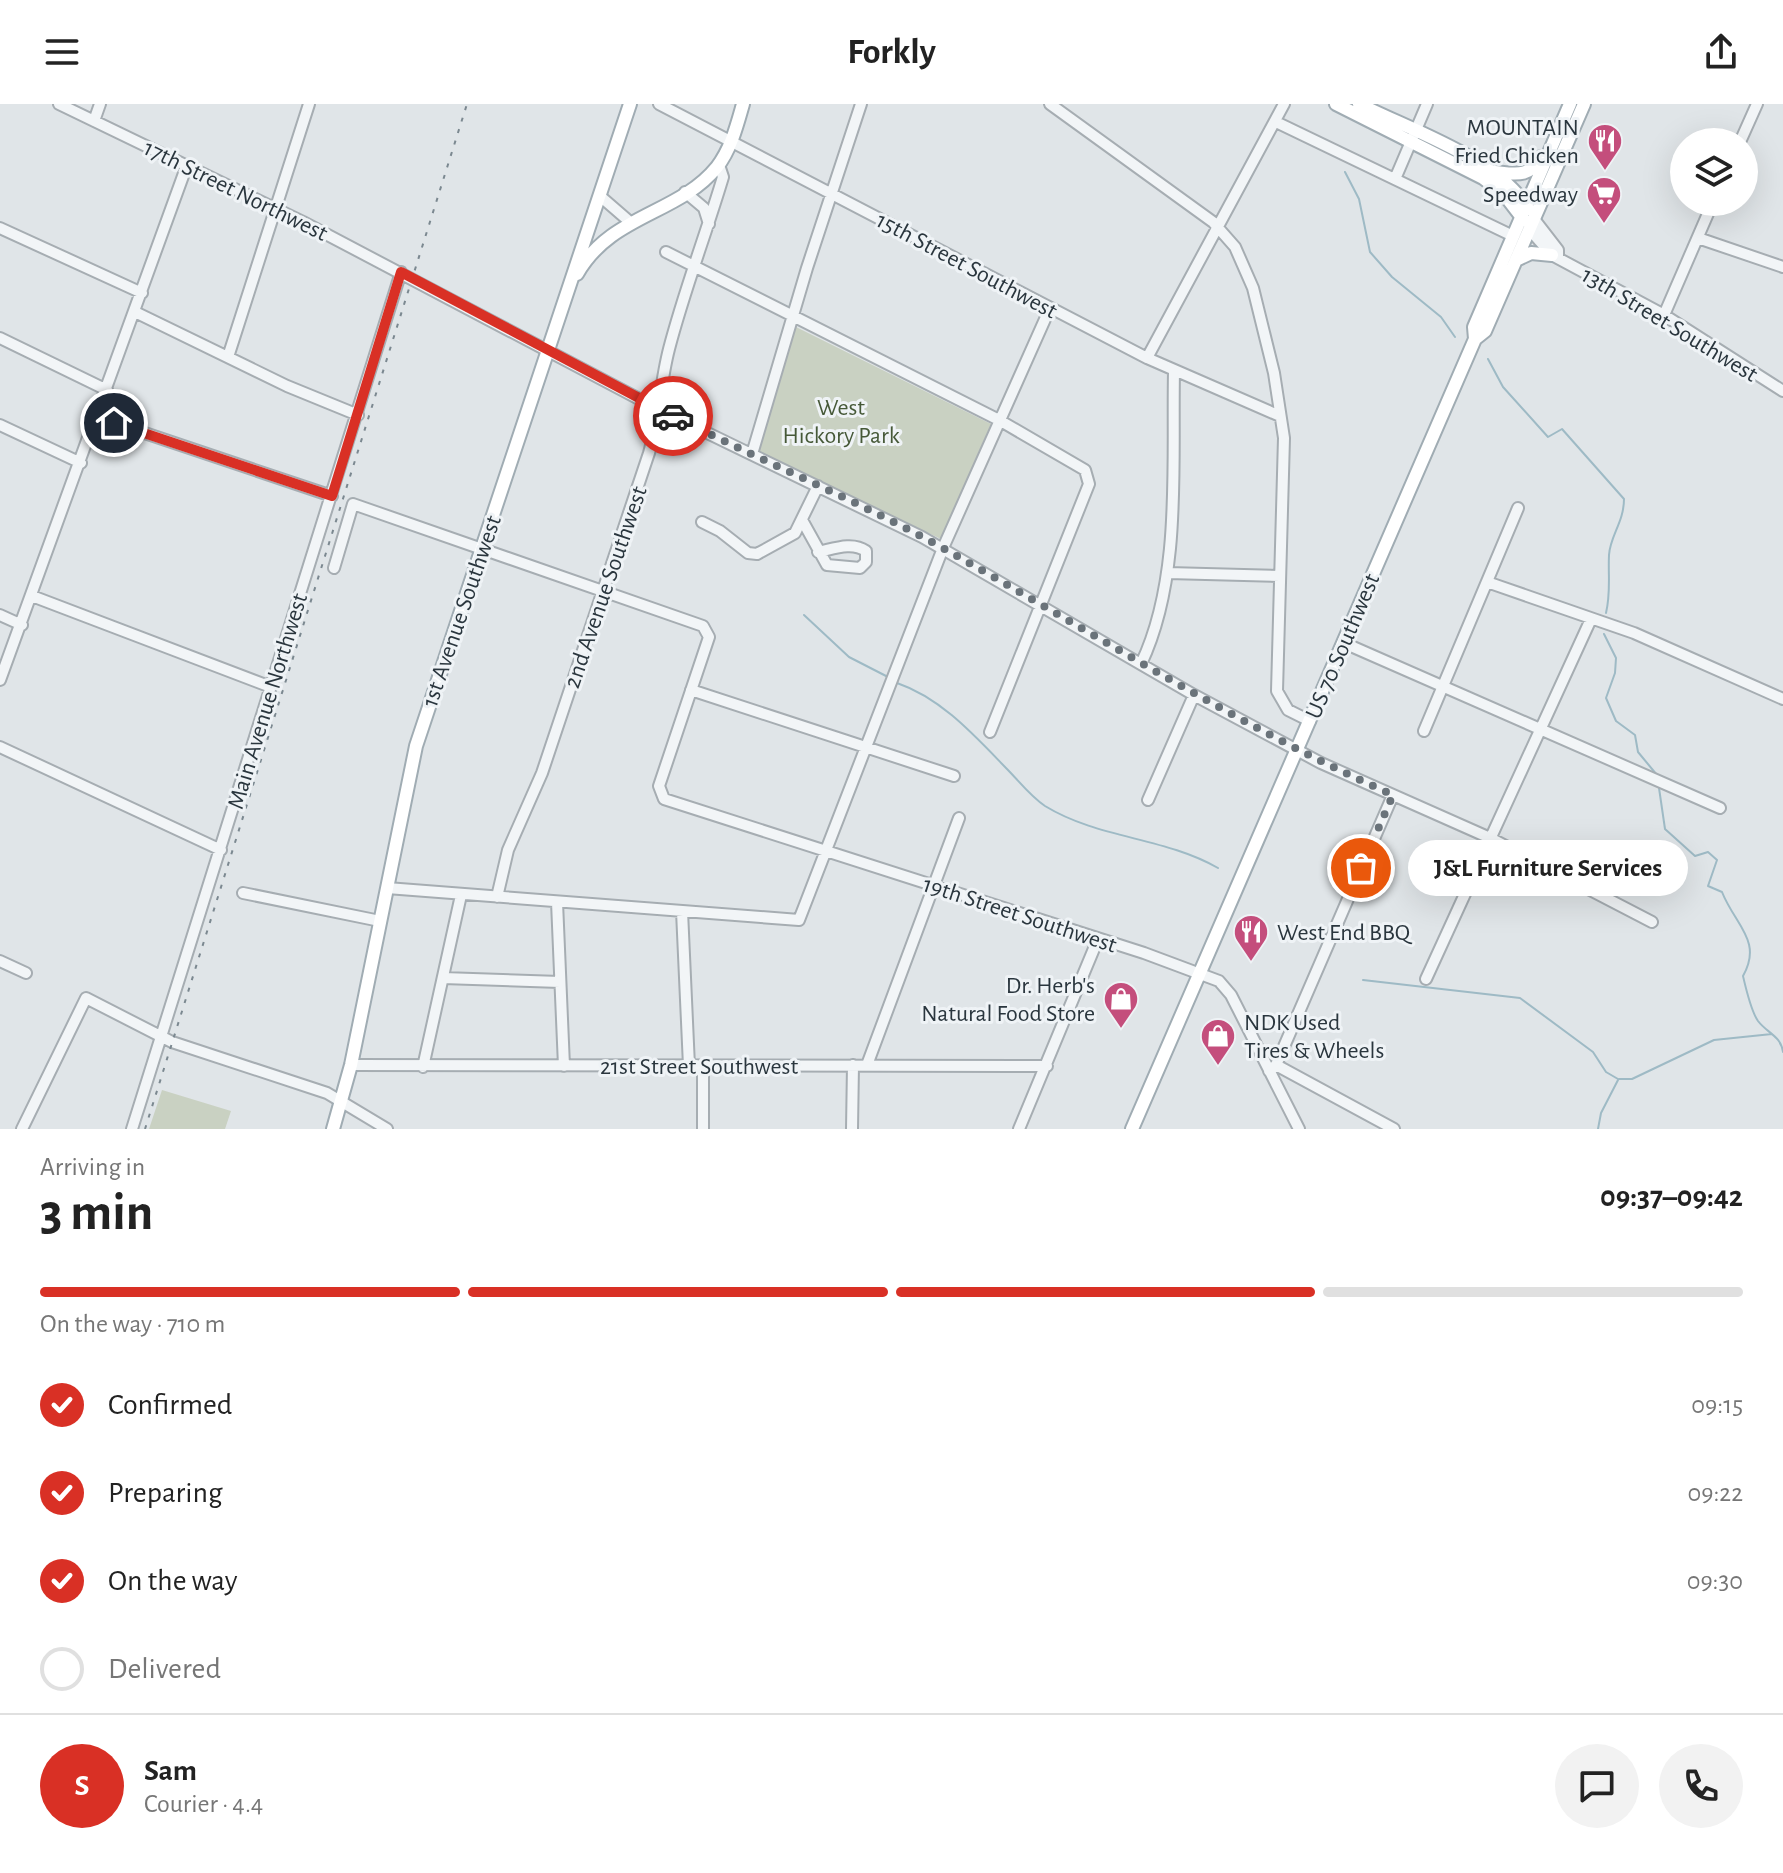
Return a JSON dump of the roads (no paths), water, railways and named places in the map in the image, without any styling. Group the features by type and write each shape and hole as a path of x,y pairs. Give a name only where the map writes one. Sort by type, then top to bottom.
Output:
{"main road":[{"name":"1st Avenue Southwest","path":"333,1129 351,1065 416,746 630,104"},
{"name":"2nd Avenue Southwest","path":"564,302 594,248 630,222 685,192 719,165 731,142 743,104"},
{"name":"13th Street Southwest","path":"1336,104 1492,171 1513,189 1528,218"},
{"name":"13th Street Southwest","path":"1359,104 1492,184 1528,218"},
{"name":"US 70 Southwest","path":"1475,339 1474,327 1513,236 1528,218 1584,104"},
{"name":"US 70 Southwest","path":"1132,1129 1475,339 1485,331 1516,260 1569,105"},
{"path":"1492,171 1522,175 1534,168 1560,114 1569,105"},
{"path":"1516,260 1531,253 1555,256"}],"street":[{"name":"17th Street Northwest","path":"59,104 401,272 660,410 943,548 1194,695 1297,750 1490,838 1652,922"},
{"path":"94,121 100,104"},
{"path":"228,357 309,104"},
{"name":"15th Street Southwest","path":"659,104 1174,372 1280,416"},
{"path":"752,454 830,194 861,104"},
{"path":"1050,104 1065,109 1219,228 1235,247 1253,288 1274,373 1285,473 1277,691 1288,710 1310,721"},
{"path":"1147,358 1284,104"},
{"path":"1395,179 1427,104"},
{"path":"1746,128 1757,104"},
{"path":"1276,122 1513,236"},
{"path":"0,680 187,165"},
{"name":"2nd Avenue Southwest","path":"497,897 508,850 542,773 660,410 660,387 669,347 723,177 719,165"},
{"path":"685,192 704,208 709,226"},
{"path":"600,196 630,222"},
{"path":"1664,315 1707,216"},
{"name":"13th Street Southwest","path":"1528,218 1555,256 1664,315 1783,391"},
{"path":"0,228 142,293"},
{"path":"1698,238 1783,267"},
{"path":"666,252 999,420 1054,449 1088,473 1089,484 990,732"},
{"name":"Main Avenue Northwest","path":"132,1129 401,272"},
{"path":"387,888 799,920 943,548 1050,308"},
{"path":"135,312 358,415"},
{"path":"0,338 107,390"},
{"path":"1141,664 1156,624 1168,573 1174,372"},
{"path":"97,417 332,496"},
{"path":"0,425 81,463"},
{"path":"702,522 753,554 790,537 818,486"},
{"path":"334,568 353,504 703,626 707,631 691,690 954,776"},
{"path":"1424,731 1518,508"},
{"path":"802,520 818,552"},
{"path":"1168,573 1280,576"},
{"path":"1487,582 1701,660 1783,699"},
{"path":"32,596 271,687"},
{"path":"0,615 22,625"},
{"path":"1426,979 1591,619"},
{"path":"1344,643 1720,808"},
{"name":"19th Street Southwest","path":"691,690 659,786 662,797 1219,981 1231,995 1273,1068 1299,1129"},
{"path":"1148,800 1194,695"},
{"path":"0,747 221,850"},
{"path":"1393,795 1273,1068 1394,1129"},
{"path":"867,1065 959,818"},
{"path":"243,893 380,921"},
{"path":"423,1067 461,895"},
{"path":"557,902 564,1066"},
{"path":"682,911 689,1066"},
{"path":"1019,1129 1098,939"},
{"path":"0,961 26,973"},
{"path":"443,978 560,982"},
{"path":"22,1129 86,998 172,1042 311,1087 387,1129"},
{"name":"21st Street Southwest","path":"351,1065 1047,1066"},
{"path":"703,1065 703,1129"},
{"path":"852,1129 853,1065"}],"waterway":[{"path":"1345,172 1359,199 1370,252 1392,277 1441,317 1455,337"},
{"path":"1488,359 1503,387 1548,437 1562,429 1624,499 1622,515 1610,548 1606,613"},
{"path":"804,615 849,657 888,677"},
{"path":"1604,634 1616,658 1615,673 1606,698 1616,721 1635,735 1638,752 1657,775"},
{"path":"897,683 928,698 956,719 1045,806 1087,825 1176,850 1218,868"},
{"path":"1659,788 1665,829 1695,856 1708,852 1717,860 1708,886 1722,892 1745,933 1750,953 1743,976 1751,1006 1758,1021 1777,1038 1783,1052"},
{"path":"1363,980 1520,998 1593,1052 1606,1072 1618,1079"},
{"path":"1619,1079 1632,1079 1714,1040 1772,1034"},
{"path":"1598,1129 1601,1113 1618,1080"}],"railway":[{"path":"145,1129 467,104"}],"place":[{"name":"MOUNTAIN Fried Chicken","path":"1605,172"},
{"name":"Speedway","path":"1604,225"},
{"name":"J&L Furniture Services","path":"1361,868"},
{"name":"West End BBQ","path":"1251,963"},
{"name":"Dr. Herb's Natural Food Store","path":"1121,1030"},
{"name":"NDK Used Tires & Wheels","path":"1218,1067"}],"park label":[{"name":"West Hickory Park","path":"841,421"}]}
